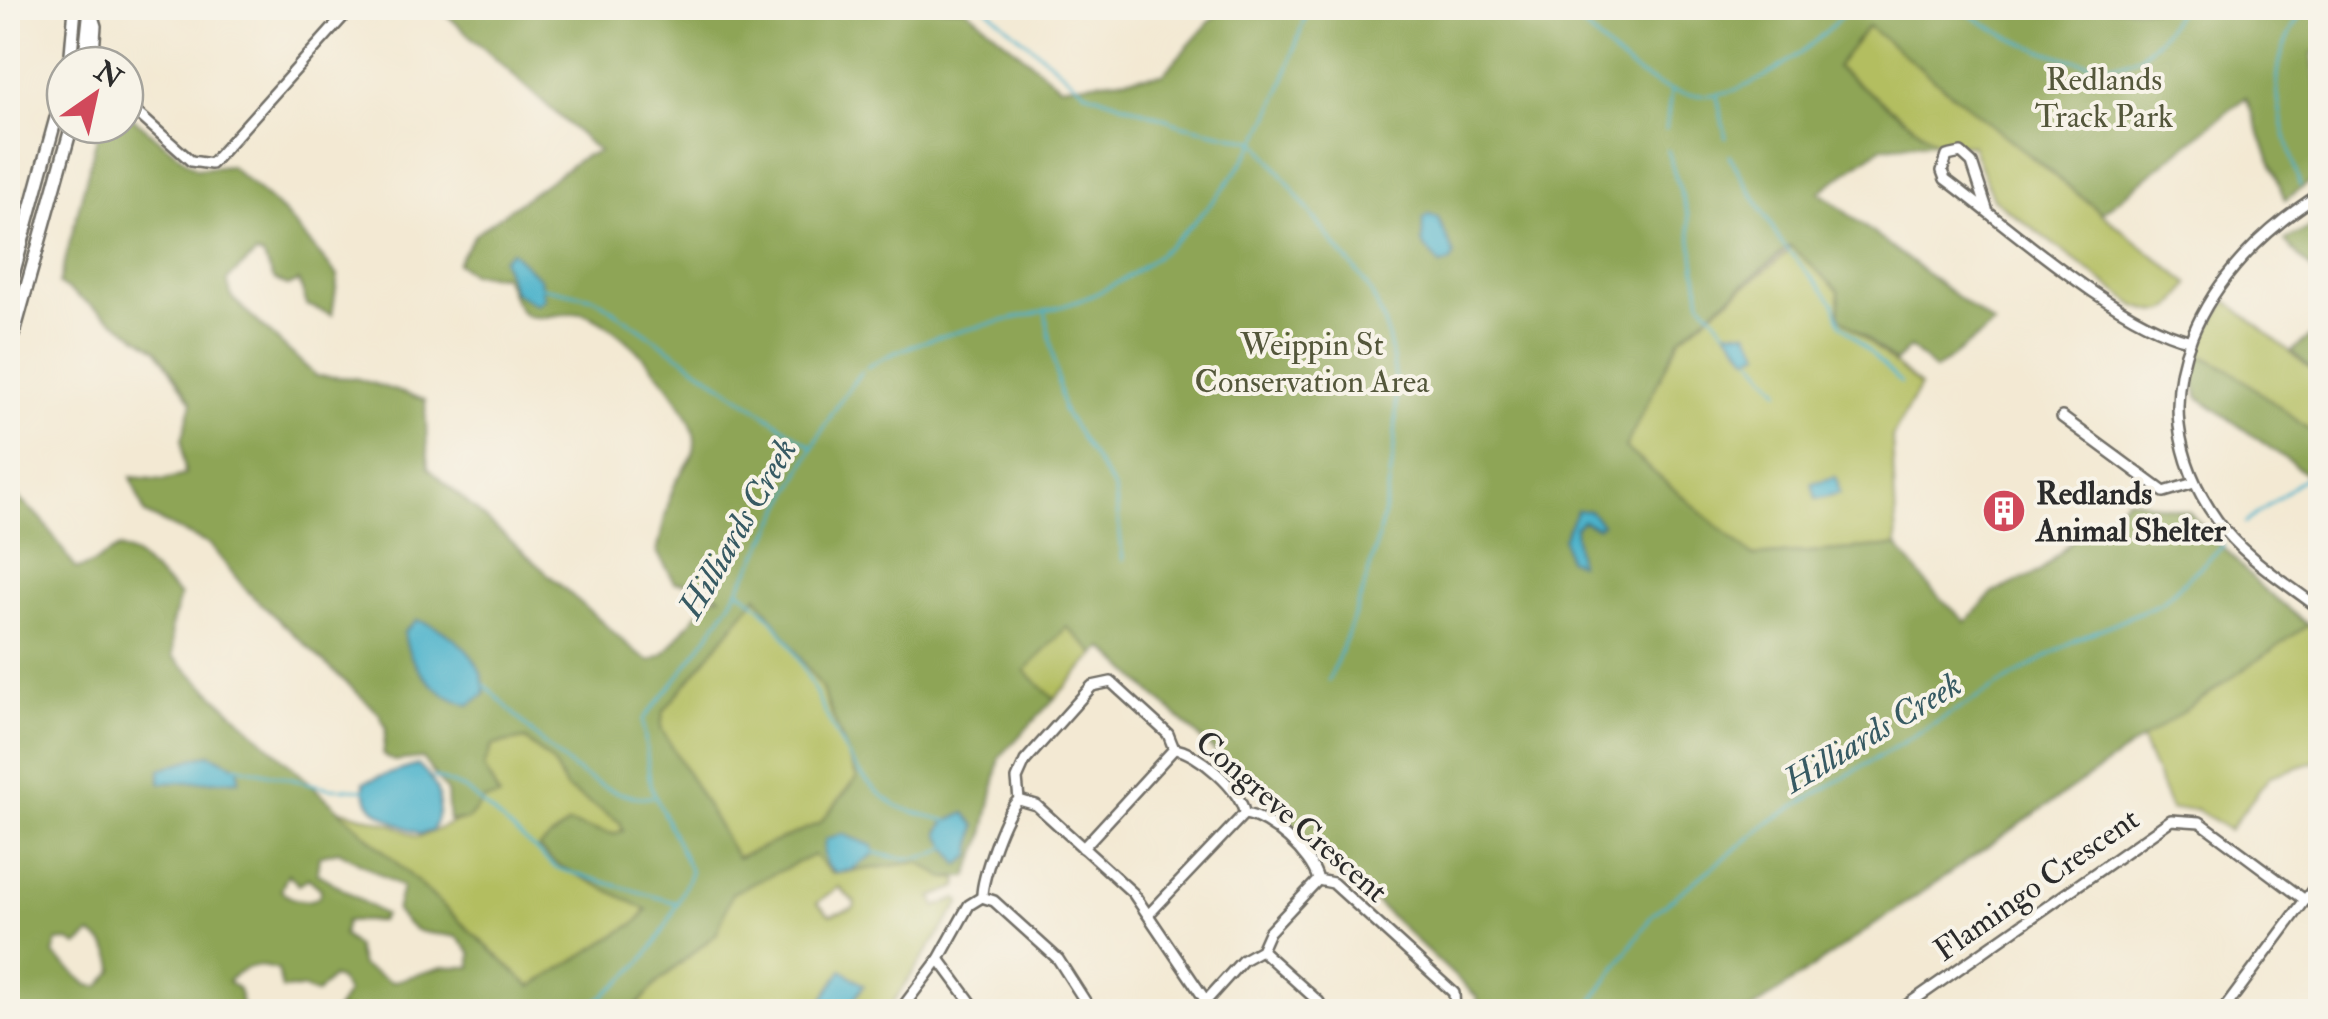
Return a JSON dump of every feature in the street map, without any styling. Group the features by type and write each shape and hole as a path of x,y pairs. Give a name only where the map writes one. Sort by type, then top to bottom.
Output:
{"main road":[{"path":"72,45 75,8"},
{"path":"86,45 90,8"},
{"path":"8,293 49,145"},
{"path":"8,354 66,145"}],"street":[{"path":"90,8 96,26 95,45"},
{"path":"145,120 191,162 211,164 351,8"},
{"path":"1987,209 1969,158 1961,152 1947,156 1942,170 1945,179 2123,312 2165,334 2188,340"},
{"path":"2320,194 2272,229 2238,262 2200,313 2188,340 2180,414 2194,483 2232,539 2320,609"},
{"path":"2062,417 2164,492 2181,491 2194,483"},
{"name":"Congreve Crescent","path":"982,897 983,876 1008,810 1020,800 1021,767 1096,682 1111,682 1168,734 1174,749 1191,754 1239,797 1244,814 1262,819 1312,864 1318,880 1333,883 1454,992 1455,1012"},
{"path":"1084,848 1174,749"},
{"path":"1020,800 1036,806 1134,893 1206,1001"},
{"path":"1149,914 1244,814"},
{"name":"Flamingo Crescent","path":"1897,1012 2171,820 2200,822 2305,900"},
{"path":"1196,1012 1243,960 1261,950 1270,932 1318,880"},
{"path":"2222,1012 2320,880"},
{"path":"899,1012 939,959 970,905 982,897 994,901 1058,959 1092,1012"},
{"path":"1261,950 1319,1002 1322,1012"},
{"path":"939,959 978,1012"}],"green space":[{"name":"Weippin St Conservation Area","path":"439,8 965,8 1060,86 1163,74 1222,8 2320,8 2320,50 2312,54 2320,111 2320,175 2285,200 2246,97 2102,213 1868,26 1836,67 1935,142 1882,147 1819,192 1994,325 1935,370 1910,347 1895,362 1840,317 1839,291 1790,246 1680,338 1625,448 1753,556 1897,546 1932,590 1966,622 1993,593 2041,571 2081,532 2102,523 2127,498 2189,512 2262,588 2308,625 1750,1011 1479,1011 1477,997 1104,648 1096,654 1067,627 1025,671 1054,699 1000,757 983,839 967,877 945,878 918,862 832,874 814,855 732,893 717,933 658,982 632,1011 335,1011 347,993 339,979 332,977 316,994 303,988 282,989 278,970 257,966 228,981 238,989 244,1011 8,1011 8,748 12,741 8,727 8,542 15,540 8,525 9,491 41,518 76,569 120,548 136,555 180,596 171,627 173,657 531,987 637,922 647,910 556,864 538,848 568,824 613,834 623,831 620,822 566,788 553,763 525,739 492,745 484,767 499,797 484,800 467,820 449,821 447,792 422,758 394,761 383,755 386,728 379,713 246,590 210,545 145,514 131,477 164,480 185,475 182,440 192,402 156,349 59,284 95,145 145,145 145,128 196,169 230,166 284,213 338,276 332,315 307,305 299,281 288,286 274,279 263,256 256,254 227,280 232,298 316,376 355,378 425,400 428,468 650,661 664,654 710,598 720,596 698,584 675,582 657,552 672,492 694,449 692,427 683,408 634,348 597,319 582,313 527,315 519,308 504,276 471,274 457,263 475,234 584,156 599,152","holes":["757,596 821,687 857,778 820,823 737,858 661,728 663,712","209,754 238,767 239,779 209,779","965,813 976,826 971,856 959,865 939,830","338,851 402,887 396,911 403,920 417,930 457,937 471,953 471,967 443,967 392,982 361,966 356,947 343,935 346,921 380,921 384,915 317,873 319,856","288,874 299,885 308,878 321,889 319,897 304,900 285,893 281,890","91,934 112,958 114,970 99,987 88,985 53,954 57,942 69,941 77,946"]},
{"path":"1868,25 2189,284 2173,306 2156,312 2136,306 1993,199 1972,146 1935,142 1836,67"},
{"path":"2320,222 2320,279 2285,241"},
{"path":"1790,245 1839,291 1840,317 1920,386 1892,438 1897,546 1753,556 1624,448 1680,338 1787,253"},
{"path":"2227,301 2320,376 2320,438 2229,369 2200,355 2207,331"},
{"path":"2320,329 2320,376 2291,351"},
{"path":"2200,355 2229,369 2320,438 2320,483 2198,397 2194,378"},
{"path":"757,596 821,687 857,778 821,823 736,858 661,729 663,712"},
{"path":"2308,625 2320,635 2320,760 2270,776 2229,830 2196,809 2171,810 2141,739"},
{"path":"1067,626 1096,654 1054,699 1024,671"},
{"path":"525,739 553,763 566,788 620,822 623,831 613,834 568,824 539,848 557,864 647,909 637,922 531,987 338,809 394,825 417,837 467,820 484,800 499,796 483,767 493,745"},
{"path":"814,854 833,874 918,862 945,878 957,879 958,887 932,897 936,907 957,899 961,902 887,1011 846,1011 864,985 842,971 815,1011 632,1012 658,982 717,933 731,893","holes":["839,887 855,903 854,908 830,915 817,903"]}],"water":[{"path":"1429,215 1438,218 1454,255 1451,262 1440,265 1422,243 1423,219"},
{"path":"511,251 540,279 544,299 536,304 514,292 502,259"},
{"path":"1726,330 1748,332 1761,352 1749,357"},
{"path":"1836,477 1840,493 1816,499 1812,483"},
{"path":"1577,510 1590,511 1602,524 1597,527 1582,521 1575,527 1578,564 1568,559 1563,539"},
{"path":"417,620 441,630 463,646 478,668 485,694 469,705 446,695 426,678 411,657 404,632"},
{"path":"209,754 238,767 239,780 160,783 160,769"},
{"path":"418,765 436,787 439,803 432,831 420,834 375,809 365,793 364,782"},
{"path":"965,813 976,826 971,856 959,865 939,834 944,823"},
{"path":"842,834 873,846 874,854 851,870 837,873 826,863 824,849 826,839"},
{"path":"842,970 864,985 846,1011 815,1011"}],"waterway":[{"path":"986,8 1085,91 1183,125 1256,141 1371,293 1388,336 1395,384 1395,435 1377,541 1328,681"},
{"name":"Hilliards Creek","path":"867,367 937,337 1063,306 1121,281 1148,263 1197,219 1256,142 1279,94 1308,8"},
{"name":"Hilliards Creek","path":"1564,8 1607,49 1652,82 1676,92 1701,95 1729,92 1772,72 1818,39 1848,8"},
{"name":"Hilliards Creek","path":"1960,8 2022,42 2074,60 2099,64 2141,55 2181,8"},
{"name":"Hilliards Creek","path":"2300,186 2281,116 2278,73 2291,31 2306,8"},
{"path":"1666,129 1671,92"},
{"path":"1717,96 1726,138"},
{"path":"1667,150 1688,215 1701,301 1726,330"},
{"path":"1729,155 1781,242 1834,303 1841,324 1901,383"},
{"name":"Hilliards Creek","path":"2315,222 2320,233"},
{"path":"542,287 595,298 813,447"},
{"path":"1045,310 1063,410 1115,491 1123,561"},
{"path":"1752,358 1780,391"},
{"name":"Hilliards Creek","path":"579,1012 621,982 649,952 691,872 650,785 643,720 724,613 821,433 862,371"},
{"name":"Hilliards Creek","path":"2245,523 2320,466"},
{"name":"Hilliards Creek","path":"1585,1012 1653,914 1774,819 2073,641 2161,603 2224,545"},
{"path":"740,591 767,614 787,640 834,731 871,785 902,808 948,821"},
{"path":"485,685 582,775 628,795 652,797"},
{"path":"236,766 329,788 367,790"},
{"path":"434,777 466,790 556,868 677,903"},
{"path":"874,852 912,858 947,847"}],"place":[{"name":"Redlands Animal Shelter","path":"2004,511"}],"park label":[{"name":"Redlands Track Park","path":"2104,98"}]}
